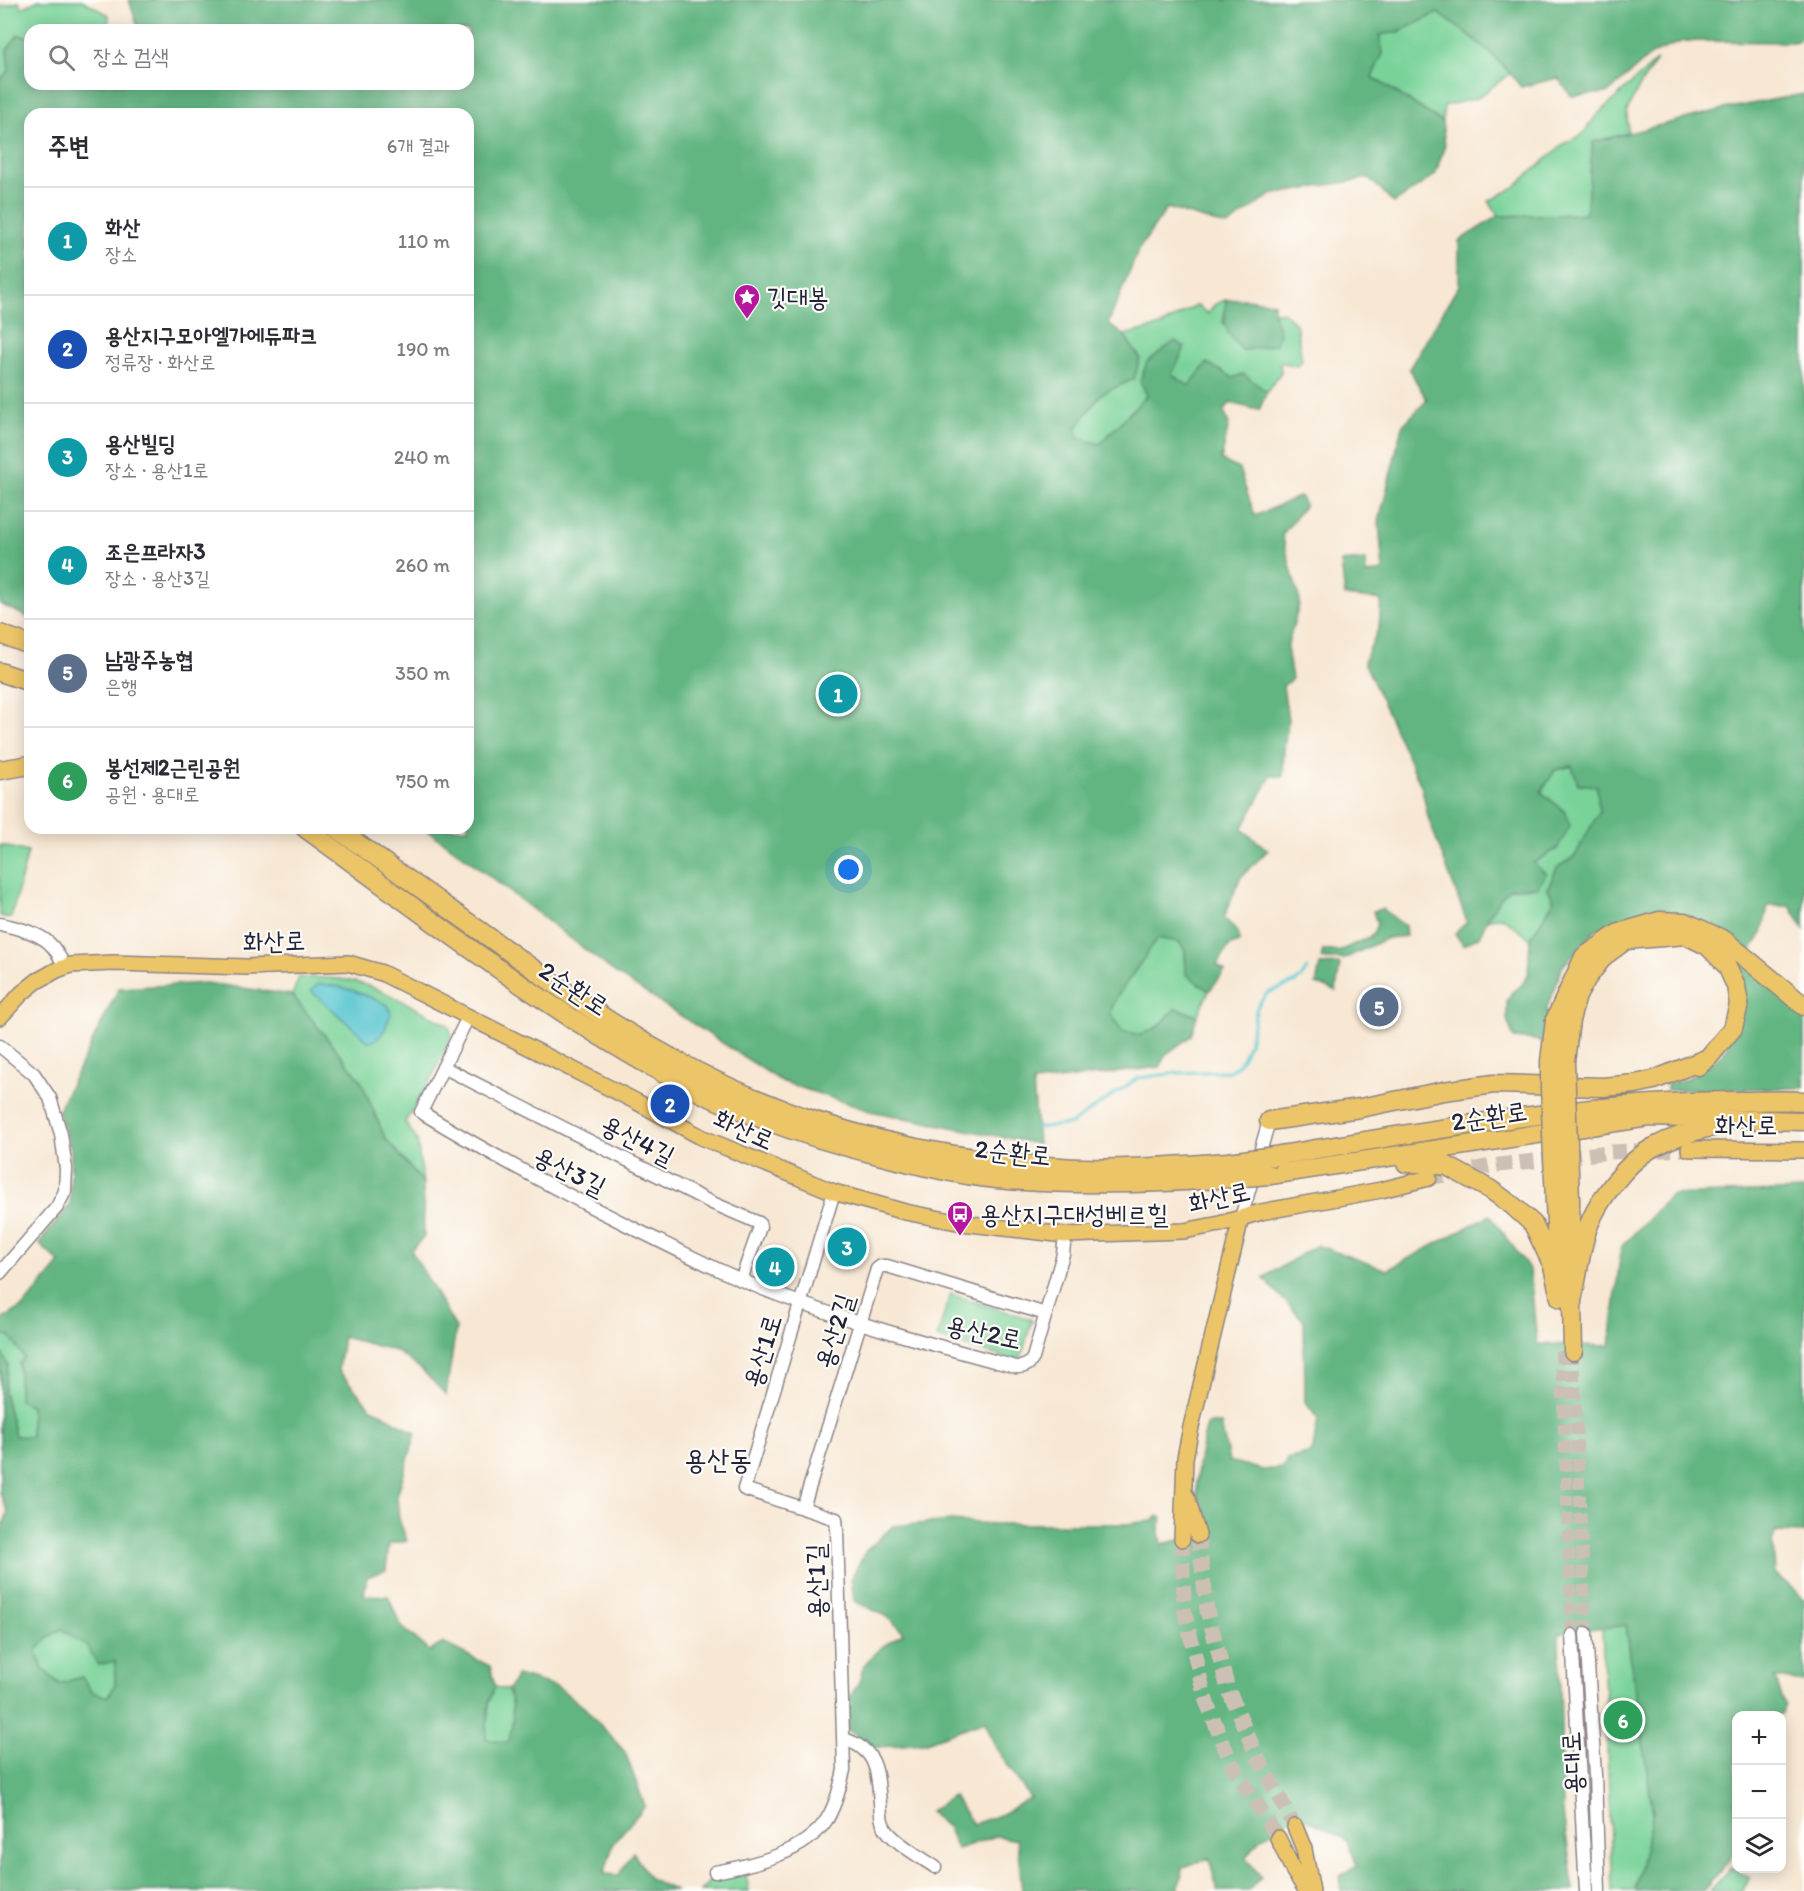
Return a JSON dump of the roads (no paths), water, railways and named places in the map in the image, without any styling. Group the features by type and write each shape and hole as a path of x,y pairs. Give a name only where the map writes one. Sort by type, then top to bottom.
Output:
{"highway":[{"path":"0,672 24,680"},
{"path":"0,770 24,766"},
{"name":"2순환로","path":"313,834 554,1006 684,1084 746,1112 810,1136 928,1168 994,1179 1077,1184 1131,1184 1230,1170 1275,1156 1512,1118 1616,1106 1688,1101 1804,1101"},
{"name":"2순환로","path":"344,834 566,992 636,1038 697,1072 766,1103 842,1130 907,1146 988,1161 1062,1168 1230,1170 1270,1175 1649,1117 1804,1121"},
{"path":"1567,1351 1562,1201 1550,1079 1562,1020 1584,957 1619,933 1659,921 1685,922 1724,940 1804,1006"},
{"path":"1562,1020 1587,978 1604,956 1626,940 1686,935 1708,946 1727,966 1736,986 1739,1004 1733,1028 1708,1058 1688,1074 1616,1106"},
{"path":"1269,1121 1360,1108 1494,1084 1603,1087 1635,1084 1654,1080 1708,1058"},
{"path":"1566,1299 1596,1210 1617,1179 1650,1149 1698,1129 1726,1125 1804,1127"},
{"path":"1305,1168 1392,1162 1447,1166 1512,1204 1533,1224 1566,1299"}],"main road":[{"name":"화산로","path":"0,1017 22,993 37,981 65,967 90,963 247,967 348,963 382,973 704,1138 834,1192 905,1212 962,1223 1065,1235 1184,1231 1261,1212 1408,1185 1429,1178"},
{"name":"화산로","path":"1689,1149 1804,1150"},
{"path":"1182,1539 1185,1458 1241,1218"},
{"path":"1185,1489 1198,1535"},
{"path":"1295,1827 1304,1849 1312,1891"},
{"path":"1278,1838 1293,1870 1307,1891"}],"street":[{"path":"0,924 39,936 49,942 65,967"},
{"name":"용산3길","path":"468,1017 421,1112 507,1163 605,1214 741,1280 801,1303"},
{"path":"0,1046 34,1074 50,1098 61,1134 66,1169 65,1191 57,1207 0,1273"},
{"name":"용산4길","path":"444,1067 710,1202 759,1222 760,1227 741,1280"},
{"path":"1241,1218 1269,1121"},
{"name":"용산1로","path":"744,1489 834,1192"},
{"name":"용산2로","path":"801,1303 961,1353 1020,1367 1028,1365 1033,1358 1046,1314 1063,1254 1065,1235"},
{"name":"용산2길","path":"803,1508 874,1272 881,1266 1046,1314"},
{"name":"용산1길","path":"716,1872 748,1866 788,1850 817,1831 827,1819 839,1793 844,1770 836,1519 744,1489"},
{"name":"용대로","path":"1586,1633 1595,1775 1599,1891"},
{"name":"용대로","path":"1572,1635 1586,1891"},
{"path":"844,1739 858,1744 873,1760 878,1773 881,1818 886,1830 911,1852 935,1867"}],"water":[{"path":"318,984 346,988 388,1005 391,1014 381,1035 369,1042 311,991"}],"waterway":[{"path":"1037,1128 1071,1124 1138,1078 1177,1073 1229,1071 1237,1066 1243,1057 1249,1043 1257,1007 1267,993 1294,983 1307,969"}],"tunnel":[{"path":"1429,1178 1491,1166 1609,1152 1689,1149"},
{"path":"1561,1351 1572,1635"},
{"path":"1573,1351 1586,1633"},
{"path":"1198,1535 1207,1610 1228,1689 1255,1752 1295,1827"},
{"path":"1182,1539 1184,1609 1205,1698 1231,1763 1278,1838"}],"place":[{"name":"깃대봉","path":"747,320"},
{"name":"화산","path":"838,694"},
{"name":"남광주농협","path":"1379,1007"},
{"name":"용산지구모아엘가에듀파크","path":"670,1104"},
{"name":"용산지구대성베르힐","path":"960,1237"},
{"name":"용산빌딩","path":"847,1247"},
{"name":"조은프라자3","path":"775,1267"},
{"name":"봉선제2근린공원","path":"1623,1720"}],"district":[{"name":"용산동","path":"718,1459"}]}
